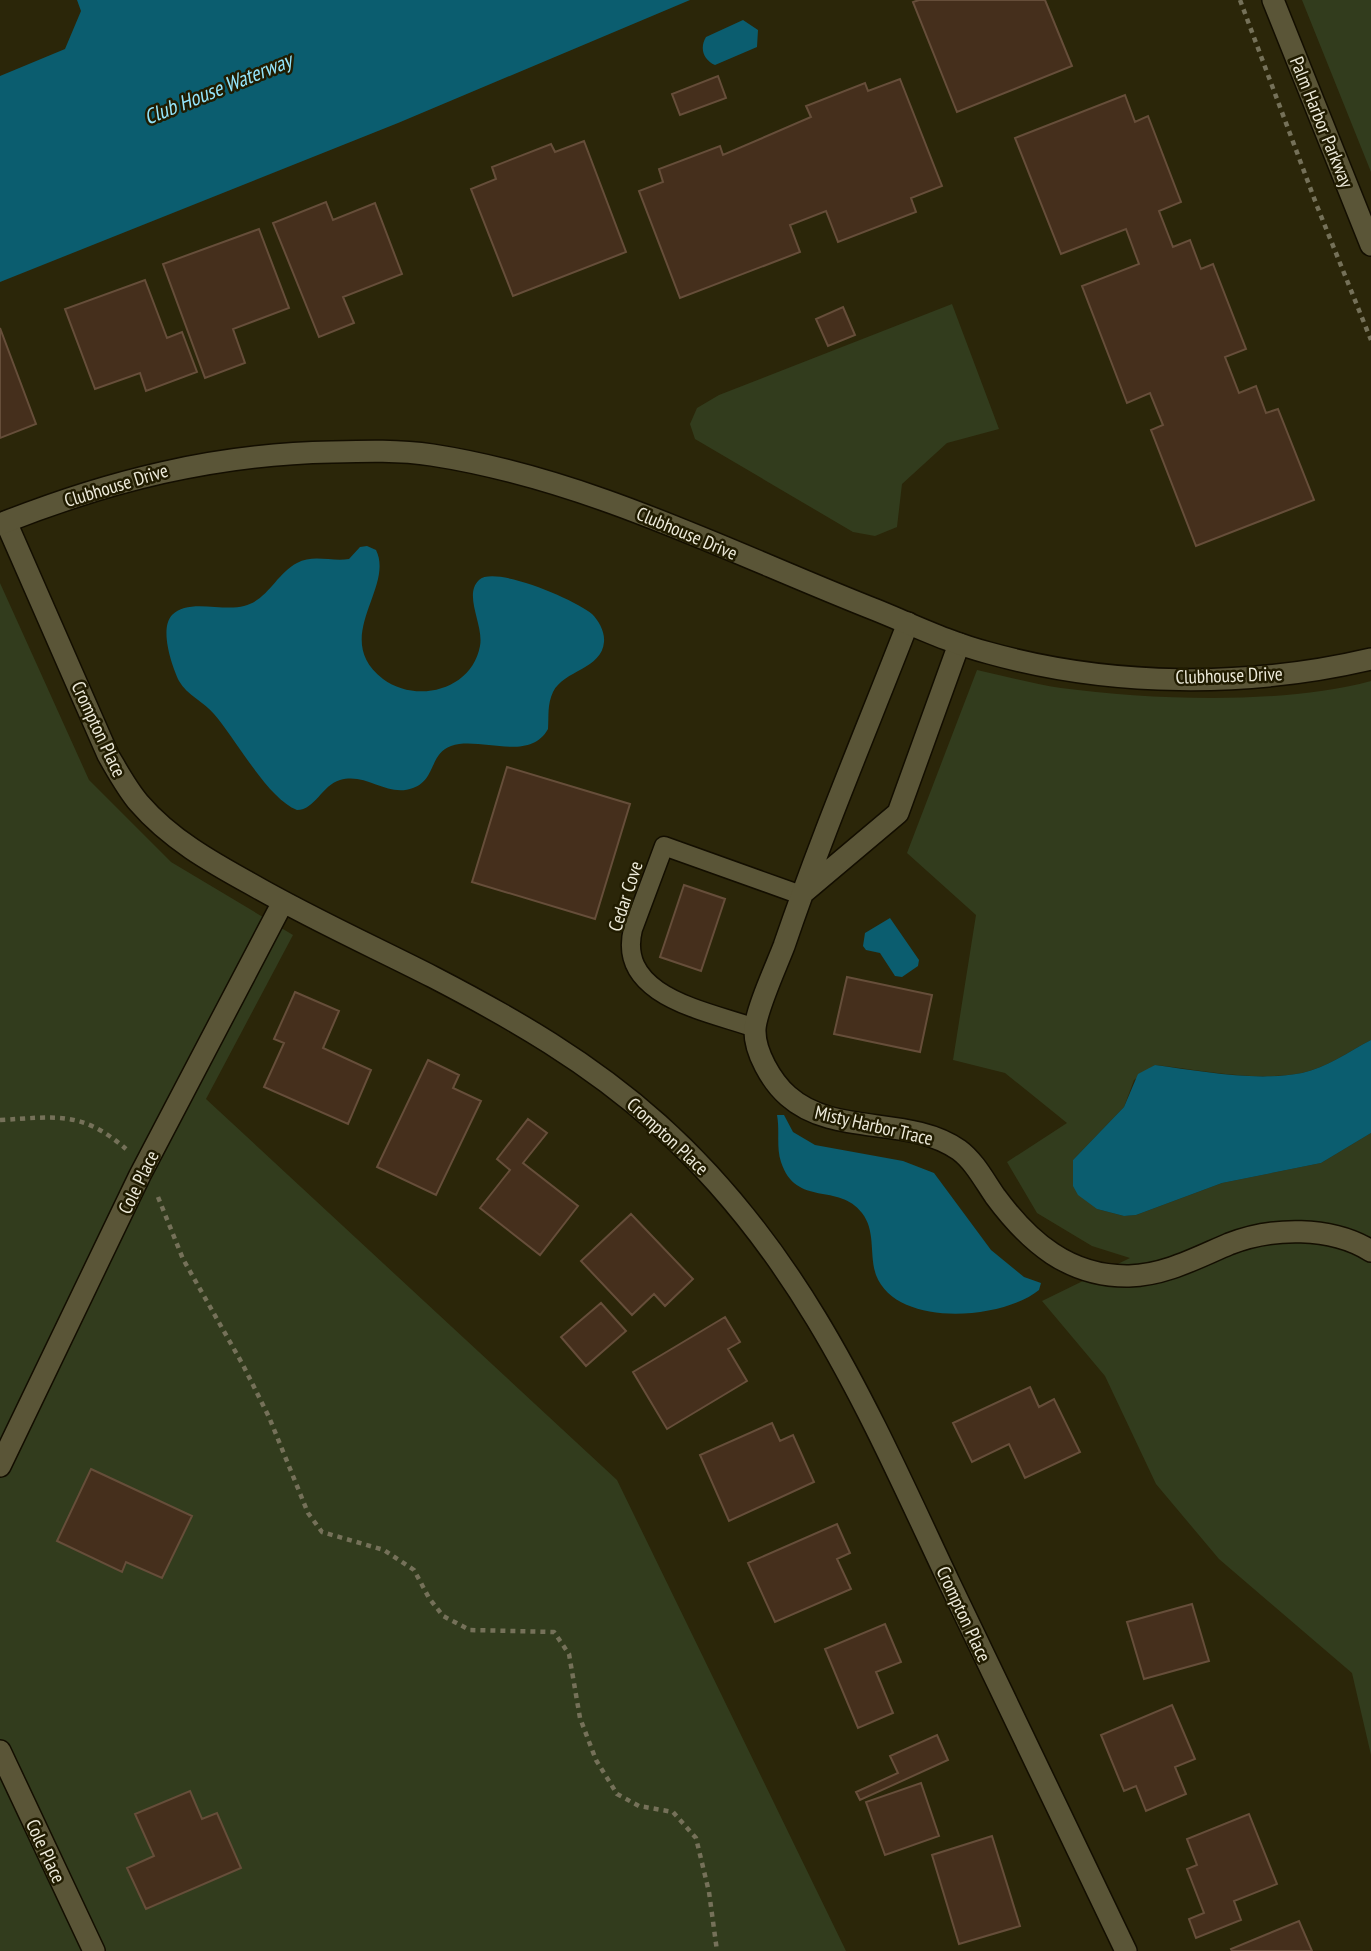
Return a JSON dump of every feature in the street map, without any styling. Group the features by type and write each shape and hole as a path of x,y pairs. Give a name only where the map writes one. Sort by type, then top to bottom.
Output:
{"street":[{"name":"Palm Harbor Parkway","path":"1273,0 1371,245"},
{"name":"Clubhouse Drive","path":"3,523 133,477 180,466 273,454 401,452 512,472 617,504 959,644 1058,668 1169,677 1277,675 1371,659"},
{"name":"Crompton Place","path":"3,523 97,731 124,782 139,803 180,841 283,902 480,1002 563,1049 616,1087 662,1127 740,1206 809,1303 867,1408 1126,1951"},
{"path":"755,1028 801,895 908,624"},
{"path":"801,895 898,813 959,644"},
{"name":"Cole Place","path":"0,1466 140,1175 283,902"},
{"name":"Misty Harbor Trace","path":"755,1028 768,1069 781,1089 797,1103 827,1116 916,1133 950,1144 972,1163 1032,1241 1059,1259 1090,1272 1147,1274 1183,1264 1232,1243 1278,1234 1325,1234 1347,1239 1371,1251"},
{"name":"Cole Place","path":"0,1751 93,1951"}],"lane":[{"name":"Cedar Cove","path":"755,1028 650,987 634,967 630,942 633,929 664,846 801,895"}],"path":[{"path":"1240,0 1317,206 1371,340"},
{"path":"0,1120 77,1118 105,1130 127,1150 140,1175 160,1200 183,1259 243,1365 316,1523 323,1532 384,1550 414,1570 429,1598 443,1616 470,1630 554,1632 569,1654 580,1718 596,1760 617,1794 639,1806 673,1812 696,1838 709,1892 716,1951"}],"green space":[{"path":"1302,0 1371,0 1371,172"},
{"path":"952,304 999,429 947,443 902,484 897,527 875,536 853,532 695,439 690,424 697,408 719,395"},
{"path":"0,583 89,780 171,862 293,935 206,1099 617,1480 846,1951 0,1951"},
{"path":"977,670 1061,688 1176,697 1298,694 1371,681 1371,1040 1338,1059 1302,1073 1266,1076 1228,1074 1155,1065 1134,1080 1124,1107 1073,1160 1097,1209 1124,1216 1136,1215 1222,1183 1321,1163 1371,1133 1371,1755 1352,1673 1219,1559 1156,1484 1105,1376 1042,1301 1130,1258 1092,1246 1037,1213 1007,1162 1067,1123 1005,1073 953,1060 976,915 907,853"}],"water":[{"name":"Club House Waterway","path":"77,0 690,0 398,123 0,282 0,76 65,49 81,11"},
{"path":"743,20 758,30 757,47 715,65 711,63 703,50 706,37"},
{"path":"367,546 376,550 380,565 363,630 362,647 368,663 383,679 397,687 411,691 427,691 455,682 466,673 475,661 480,646 473,594 479,580 488,577 518,580 583,608 592,614 601,627 604,638 602,651 590,664 558,685 549,706 548,729 540,739 529,745 451,746 439,755 426,779 413,788 394,790 350,778 334,783 309,806 297,810 263,781 214,714 179,681 168,648 168,621 172,615 187,607 236,607 252,603 266,593 290,568 303,560 349,559 360,547"},
{"path":"890,918 919,960 918,966 902,977 895,976 880,953 866,950 863,946 865,933"},
{"path":"1371,1040 1371,1133 1321,1163 1222,1183 1136,1215 1124,1216 1097,1209 1078,1195 1073,1186 1073,1160 1124,1107 1138,1074 1155,1065 1228,1075 1302,1073 1338,1059"},
{"path":"777,1115 784,1115 793,1132 815,1145 903,1161 934,1173 991,1250 1024,1277 1041,1283 1039,1290 1001,1308 951,1314 927,1311 905,1304 887,1292 876,1275 871,1235 862,1213 842,1198 807,1190 788,1176 781,1162"}],"building":[{"path":"1045,0 1072,66 957,112 913,2"},
{"path":"718,76 726,98 680,115 672,94"},
{"path":"900,79 942,186 911,198 916,212 838,242 826,211 790,225 800,252 680,298 639,191 663,182 659,169 720,146 723,155 811,117 806,106 865,83 868,91"},
{"path":"1125,95 1135,122 1148,116 1181,202 1159,211 1173,247 1190,240 1201,269 1213,264 1246,349 1225,357 1239,393 1256,386 1266,413 1278,409 1314,500 1196,546 1151,430 1163,425 1150,393 1127,403 1082,286 1139,264 1126,229 1061,254 1015,138"},
{"path":"584,141 626,252 513,296 471,189 496,179 492,167 551,144 555,152"},
{"path":"326,202 333,220 375,203 402,274 343,297 354,323 319,337 273,223"},
{"path":"259,229 289,308 233,329 245,363 205,378 163,264"},
{"path":"145,280 167,338 182,332 197,372 146,391 140,373 95,389 65,309"},
{"path":"843,307 855,335 828,346 816,319"},
{"path":"0,328 36,424 0,438"},
{"path":"507,767 630,804 595,919 472,882"},
{"path":"684,885 725,899 701,971 660,957"},
{"path":"847,977 932,995 920,1052 834,1034"},
{"path":"295,992 339,1011 323,1048 371,1070 348,1124 264,1087 284,1043 274,1039"},
{"path":"428,1060 459,1075 453,1088 481,1101 436,1195 377,1167"},
{"path":"528,1119 547,1133 523,1163 578,1206 540,1255 480,1208 510,1170 497,1159"},
{"path":"631,1214 693,1279 665,1306 654,1294 632,1315 581,1261"},
{"path":"601,1303 626,1331 586,1366 561,1337"},
{"path":"725,1317 740,1342 728,1349 747,1381 667,1429 633,1372"},
{"path":"1030,1387 1039,1407 1054,1399 1080,1452 1025,1478 1009,1444 972,1462 953,1423"},
{"path":"772,1423 780,1441 793,1435 814,1482 729,1521 700,1455"},
{"path":"91,1469 192,1516 162,1578 126,1562 122,1572 57,1541"},
{"path":"837,1524 850,1553 837,1559 851,1589 775,1622 748,1563"},
{"path":"1192,1604 1209,1661 1144,1679 1127,1622"},
{"path":"885,1624 901,1662 876,1672 893,1713 858,1728 825,1649"},
{"path":"1172,1705 1195,1759 1175,1767 1186,1794 1146,1811 1136,1786 1124,1791 1101,1735"},
{"path":"937,1735 948,1760 860,1800 856,1792 898,1773 890,1756"},
{"path":"921,1783 939,1836 885,1855 866,1802"},
{"path":"190,1791 202,1819 217,1813 241,1868 146,1909 127,1868 154,1856 135,1814"},
{"path":"1249,1814 1277,1884 1234,1901 1241,1920 1196,1938 1189,1919 1204,1913 1187,1869 1197,1865 1187,1839"},
{"path":"992,1836 1020,1926 959,1944 932,1855"},
{"path":"1299,1921 1312,1951 1231,1949"}]}
